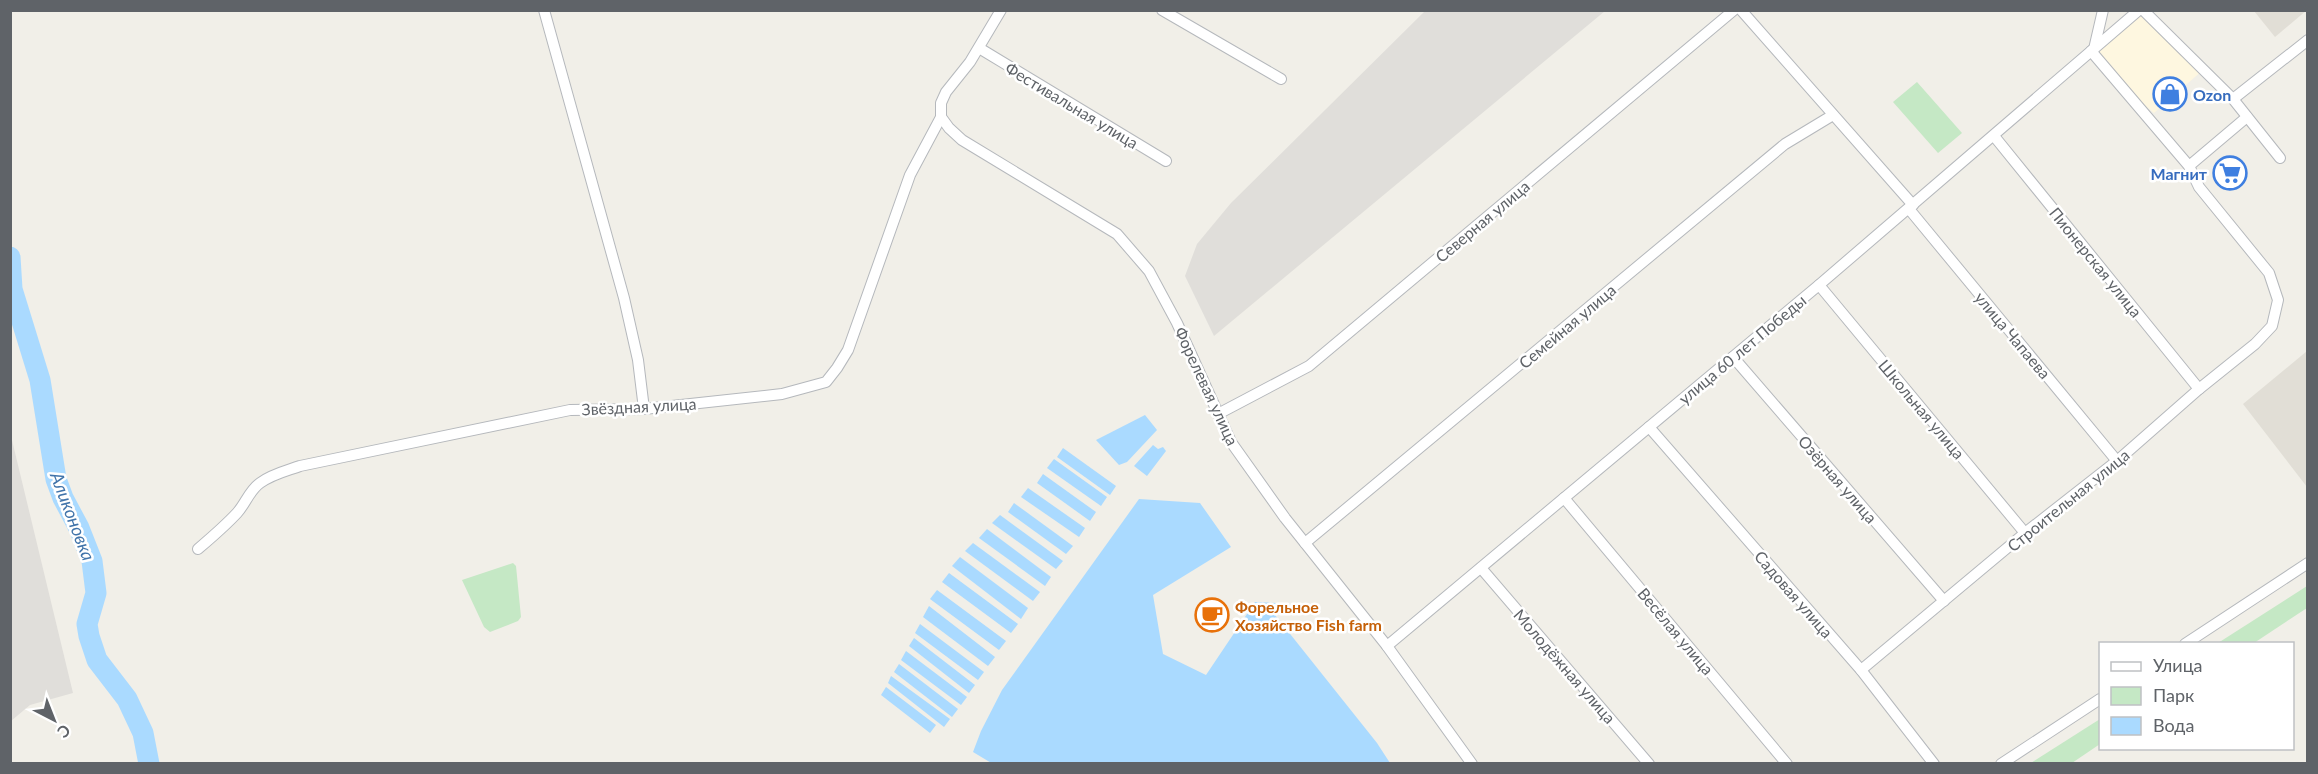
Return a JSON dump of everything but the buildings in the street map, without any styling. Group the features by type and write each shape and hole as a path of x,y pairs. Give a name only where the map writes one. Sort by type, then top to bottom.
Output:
{"street":[{"path":"544,10 624,298 638,360 644,409"},
{"name":"Звёздная улица","path":"198,549 240,511 250,492 260,483 275,474 300,466 570,410 644,409 782,394 826,382 848,350 910,175 941,117 941,103 946,92 979,48 1001,10"},
{"path":"1162,10 1281,79"},
{"name":"Северная улица","path":"1218,414 1309,366 1734,10"},
{"name":"улица Чапаева","path":"1741,10 1911,207 2117,461"},
{"path":"2103,10 2093,50 2189,166 2247,117"},
{"name":"улица 60 лет Победы","path":"1387,646 1819,285 2139,10"},
{"path":"2143,10 2233,99 2280,158"},
{"path":"2233,99 2307,40"},
{"name":"Фестивальная улица","path":"979,48 1166,161"},
{"name":"Семейная улица","path":"1305,543 1785,144 1833,115"},
{"name":"Форелевая улица","path":"941,117 962,140 1117,234 1149,271 1177,322 1231,442 1305,543 1387,646 1472,764"},
{"name":"Пионерская улица","path":"1994,136 2199,389"},
{"name":"Строительная улица","path":"1861,670 2025,533 2117,461 2272,326 2277,300 2269,273 2199,187 2189,166"},
{"name":"Школьная улица","path":"1819,285 2025,533"},
{"name":"Озёрная улица","path":"1733,357 1944,601"},
{"name":"Садовая улица","path":"1649,427 1861,670 1934,764"},
{"name":"Весёлая улица","path":"1564,498 1787,764"},
{"path":"2188,642 2307,563"},
{"name":"Молодёжная улица","path":"1481,568 1649,764"},
{"path":"2001,764 2099,700"}],"shaded area":[{"path":"1426,10 1605,11 1214,336 1185,276 1197,244 1231,203"},
{"path":"2254,10 2307,10 2275,37 2254,11"},
{"path":"2139,11 2203,70 2154,113 2099,66 2094,49"},
{"path":"2307,351 2307,487 2243,404"},
{"path":"11,436 73,693 30,705 11,721"}],"green space":[{"path":"1917,82 1962,133 1938,153 1893,102"},
{"path":"513,563 516,566 521,617 518,621 490,632 484,627 462,580"},
{"path":"2307,586 2307,608 2256,642 2220,642"},
{"path":"2099,720 2099,745 2072,763 2031,763"}],"water":[{"path":"1145,415 1157,430 1127,462 1119,465 1096,440"},
{"path":"1153,445 1158,449 1163,447 1166,451 1147,476 1134,466"},
{"path":"1063,448 1116,486 1110,495 1057,457"},
{"path":"1054,459 1107,497 1101,506 1047,468"},
{"path":"1043,474 1096,512 1090,521 1037,483"},
{"path":"1028,488 1085,528 1079,537 1021,497"},
{"path":"1139,499 1200,503 1231,547 1153,595 1163,654 1206,675 1255,602 1276,603 1275,615 1377,743 1390,763 993,764 973,752 1002,690"},
{"path":"1014,503 1073,546 1066,554 1008,512"},
{"path":"1000,515 1063,561 1056,569 992,523"},
{"path":"987,529 1051,577 1045,586 979,538"},
{"path":"973,543 1040,592 1033,601 965,551"},
{"path":"960,557 1028,608 1021,619 952,566"},
{"path":"949,573 1018,624 1011,633 942,582"},
{"path":"937,590 1006,641 999,650 930,599"},
{"path":"929,606 995,657 988,666 923,617"},
{"path":"920,624 984,672 978,680 915,633"},
{"path":"914,638 975,685 969,693 909,646"},
{"path":"906,651 967,697 961,705 901,660"},
{"path":"899,664 958,709 952,717 894,672"},
{"path":"891,676 950,719 944,727 888,683"},
{"path":"886,687 936,725 930,733 881,695"}],"waterway":[{"name":"Аликоновка","path":"10,257 12,289 40,380 56,479 92,561 96,593 87,624 89,636 97,660 127,699 143,733 149,764"}],"place":[{"name":"Ozon","path":"2170,94"},
{"name":"Магнит","path":"2230,173"},
{"name":"Форельное Хозяйство Fish farm","path":"1212,615"}]}
